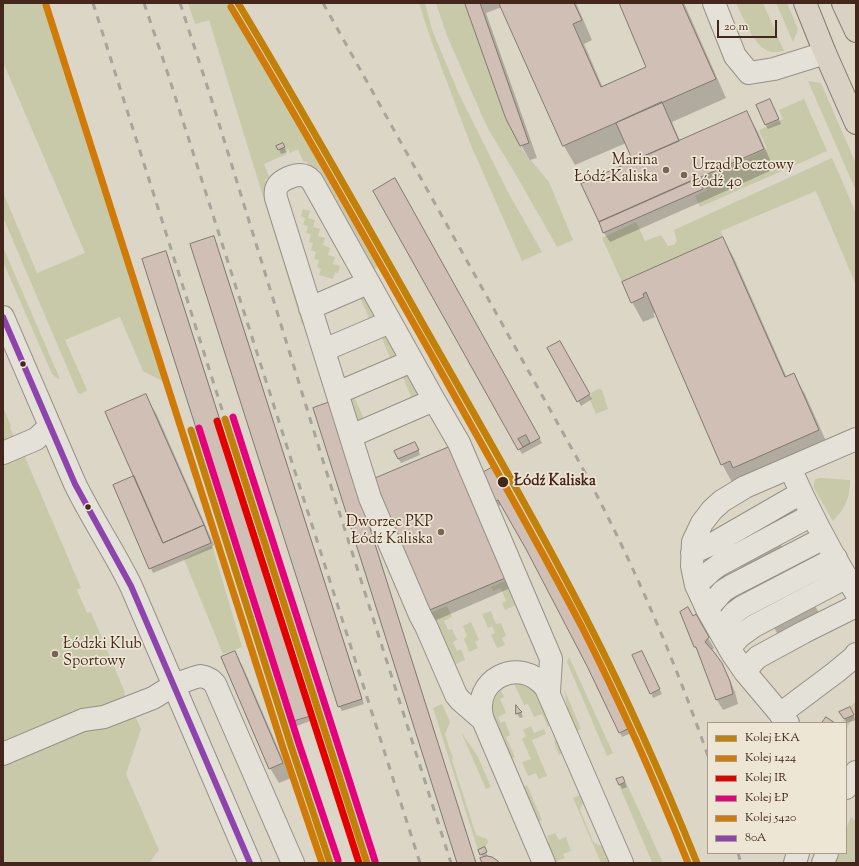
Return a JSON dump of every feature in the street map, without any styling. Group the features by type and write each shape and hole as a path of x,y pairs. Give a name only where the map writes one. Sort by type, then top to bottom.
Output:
{"main road":[{"path":"805,3 856,123"},
{"path":"843,3 856,31"}],"street":[{"path":"714,3 735,56 749,73 774,69 825,53"},
{"path":"483,720 456,695 370,498 276,198 276,188 284,179 300,174 312,181 459,443 551,659 549,692"},
{"path":"310,308 368,283"},
{"path":"3,317 80,495 126,575 250,863"},
{"path":"324,350 390,322"},
{"path":"337,393 412,361"},
{"path":"350,436 434,400"},
{"path":"3,441 32,429 50,426"},
{"path":"3,453 36,439 50,426"},
{"path":"856,439 746,487 722,501 712,510 696,532 692,553 692,566 696,584 707,609 745,672 784,718 856,654"},
{"path":"725,639 740,636 754,626 851,585 812,515 790,468"},
{"path":"692,553 716,542 801,493"},
{"path":"696,584 719,565 812,515"},
{"path":"707,609 724,591 731,586 824,538"},
{"path":"725,639 734,613 742,607 836,558"},
{"path":"745,672 758,657 856,606"},
{"path":"544,863 483,720 481,712 484,694 491,683 504,674 514,672 528,674 536,678 541,681 549,692 622,863"},
{"path":"3,754 84,720 100,707 148,688 174,685 200,676 205,677 215,684 293,863"},
{"path":"847,762 856,767"},
{"path":"847,786 856,772"}],"green space":[{"path":"3,3 44,3 166,383 143,371 120,317 65,340 87,390 81,394 78,393 3,217 3,192 37,273 85,253 3,62"},
{"path":"188,3 231,3 337,184 397,292 393,294 378,267 368,272 367,264 371,262 319,169 314,171 311,170 307,162 303,161 298,149 290,153 288,149 285,151 287,154 264,164 269,176 265,180 310,321 302,324 209,20 195,24"},
{"path":"419,3 425,3 432,30 459,94 509,194 542,252 522,261 470,143 430,37"},
{"path":"436,3 465,3 506,119 524,152 549,182 573,240 557,247 488,129 447,36"},
{"path":"736,3 763,3 784,51 771,52 759,45 746,24"},
{"path":"776,3 787,3 798,29 793,42"},
{"path":"808,81 821,83 856,164 856,191"},
{"path":"804,99 827,151 700,207 695,196 707,190 701,179 767,149 759,130 783,119 779,110"},
{"path":"832,158 856,213 856,285 816,191 721,231 723,237 622,282 602,238 636,222 645,241 661,235 668,246 674,245 677,241 674,230"},
{"path":"303,209 310,211 308,218 315,220 313,227 320,229 318,236 325,238 323,245 330,248 328,255 335,257 333,264 340,266 338,273 335,272 333,279 319,275 321,269 317,267 319,260 314,259 316,252 311,250 313,243 309,242 311,234 306,233 308,226 303,225 305,218 301,216"},
{"path":"3,247 60,379 52,374 7,271 3,261"},
{"path":"364,294 377,317 370,320 360,298"},
{"path":"387,333 400,354 391,360 381,336"},
{"path":"407,372 421,396 412,399 402,375"},
{"path":"598,389 602,390 608,409 596,414 590,400 591,393"},
{"path":"354,396 364,419 355,423 348,398"},
{"name":"Łódzki Klub Sportowy","path":"3,407 11,426 10,428 24,455 81,588 77,590 87,613 91,612 126,698 141,729 126,774 159,850 149,863 3,863"},
{"path":"815,479 850,480 846,502 841,512 833,521 814,488"},
{"path":"212,545 242,647 223,654 184,559"},
{"path":"505,581 516,605 505,610 502,603 506,601 501,588 493,591 491,587"},
{"path":"447,606 452,617 444,621 448,630 452,629 457,640 453,642 457,651 461,649 465,660 449,667 425,615"},
{"path":"491,611 496,624 501,623 506,636 502,638 505,645 497,648 491,635 495,633 492,626 488,628 482,614"},
{"path":"471,622 479,640 475,642 478,648 469,652 464,639 467,636 463,626"},
{"path":"569,657 613,753 607,756 567,662"},
{"path":"514,684 521,684 540,694 563,753 559,755 554,741 557,739 552,726 548,727 542,714 534,717 528,704 524,705"},
{"path":"564,689 581,729 575,732 569,719"},
{"path":"501,690 504,697 500,699 506,713 498,717 501,723 505,721 510,735 506,737 515,757 511,759 523,787 527,785 542,820 534,824 491,720 494,700"},
{"path":"856,702 856,714 847,728 847,722 842,721 854,715 850,706"},
{"path":"442,704 450,722 445,734 476,835 487,839 488,842 486,846 478,850 433,708"},
{"path":"531,726 534,733 544,729 546,734 532,740 547,776 539,779 536,773 528,776 522,762 531,759 522,739 526,736 523,730"},
{"path":"461,732 478,757 491,787 486,789"},
{"path":"626,782 663,863 652,862 619,785"},
{"path":"582,786 585,797 580,810 593,841 596,844 609,849 616,863 601,863 573,798 580,795 577,788"},
{"path":"851,817 856,821 856,863 830,863 834,854 847,854 847,826"},
{"path":"555,833 559,840 566,837 571,851 563,854 565,858 557,861 557,863 551,863 543,844 549,842 547,836"}],"building":[{"path":"465,3 480,3 529,143 520,146 506,119"},
{"path":"499,3 574,3 582,20 573,24 601,87 646,67 619,3 682,3 716,79 563,146"},
{"path":"770,99 779,119 765,125 756,105"},
{"path":"662,102 679,141 633,161 616,123"},
{"name":"Marina Łódź-Kaliska","path":"747,111 764,149 599,222 581,184"},
{"path":"283,143 285,147 278,150 276,146"},
{"path":"395,178 540,438 518,450 373,191"},
{"path":"698,178 703,189 603,233 599,222"},
{"path":"214,236 362,699 338,707 190,244"},
{"path":"723,237 785,377 794,373 819,430 733,468 730,461 721,465 646,292 643,294 644,297 631,303 622,282"},
{"path":"166,251 314,715 290,722 142,259"},
{"path":"560,341 590,394 577,402 547,348"},
{"path":"146,394 204,525 163,543 105,412"},
{"path":"330,402 476,863 457,863 313,408"},
{"path":"526,435 530,443 523,447 518,439"},
{"path":"415,442 419,450 398,459 394,451"},
{"name":"Dworzec PKP Łódź Kaliska","path":"454,445 510,576 425,612 369,481"},
{"path":"495,466 563,588 632,727 619,733 587,666 526,549 498,500 495,501 480,474"},
{"path":"134,476 163,543 204,525 211,543 149,569 113,485"},
{"path":"688,607 693,616 696,614 709,637 705,642 722,663 730,681 733,694 716,700 696,647 694,647 680,612"},
{"path":"235,651 283,763 269,769 221,657"},
{"path":"642,651 660,689 650,694 632,655"},
{"path":"516,705 519,709 522,712 516,714"},
{"path":"850,707 854,715 844,719 839,712"},
{"path":"826,717 834,722 823,722"},
{"path":"623,777 625,782 619,785 616,779"},
{"path":"485,847 487,852 480,855 478,850"},
{"path":"487,856 492,857 499,863 482,863 480,858"}],"railway":[{"path":"93,3 225,419"},
{"path":"144,3 420,863"},
{"path":"180,3 212,101 324,464 451,863"},
{"path":"323,3 592,486 647,600 679,677 707,753"},
{"path":"738,854 741,863"}],"rail line":[{"name":"ŁKA","path":"238,3 363,217 514,484 570,587 603,651 659,771 697,863"},
{"name":"5420","path":"46,5 283,748 322,863"},
{"name":"1424","path":"231,7 357,223 508,490 564,593 624,714 651,773 688,863"},
{"name":"ŁP","path":"233,417 375,861"},
{"name":"ŁKA","path":"225,419 367,863"},
{"name":"IR","path":"217,421 359,863"},
{"name":"ŁP","path":"199,428 299,744 338,860"},
{"name":"ŁKA","path":"191,430 291,746 330,863"}],"transit line":[{"name":"80A","path":"3,317 75,484 131,586 250,863"}],"place":[{"name":"Marina Łódź-Kaliska","path":"666,170"},
{"name":"Urząd Pocztowy Łódź 40","path":"684,175"},
{"name":"Łódź Kaliska","path":"503,482"},
{"name":"Dworzec PKP Łódź Kaliska","path":"441,532"},
{"name":"Łódzki Klub Sportowy","path":"55,654"}]}
